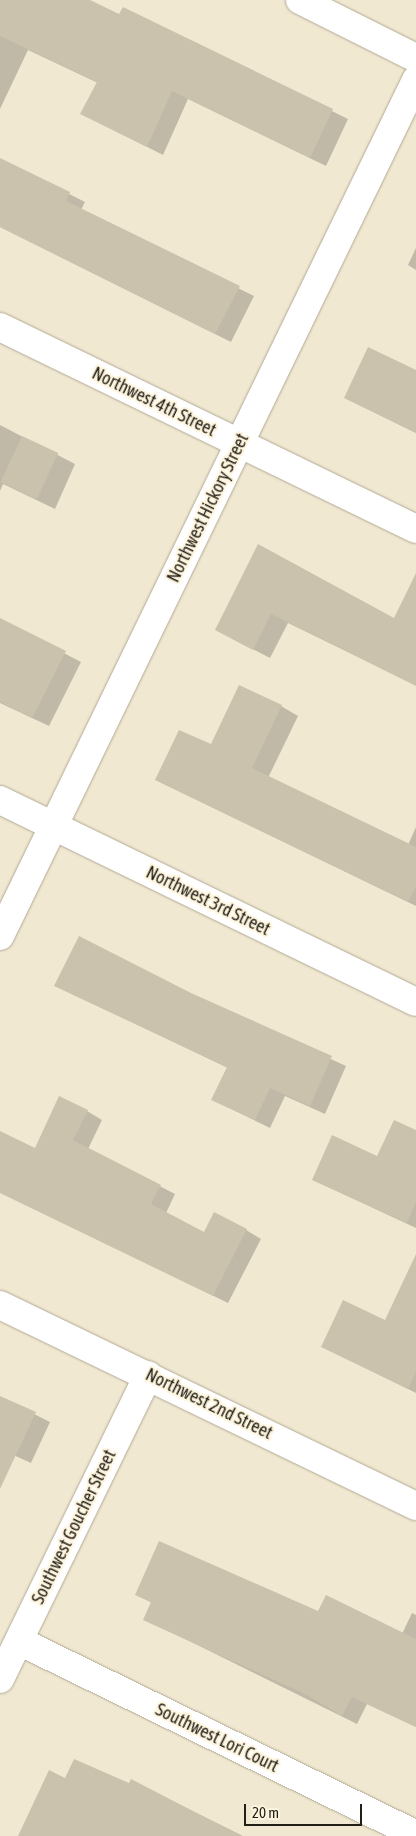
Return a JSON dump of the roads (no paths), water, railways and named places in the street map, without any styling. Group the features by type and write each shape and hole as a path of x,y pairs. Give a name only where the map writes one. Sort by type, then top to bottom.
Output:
{"street":[{"path":"300,0 416,58"},
{"name":"Northwest Hickory Street","path":"0,936 416,80"},
{"name":"Northwest 4th Street","path":"0,327 416,529"},
{"name":"Northwest 3rd Street","path":"0,800 416,1002"},
{"name":"Northwest 2nd Street","path":"0,1305 416,1506"},
{"name":"Southwest Goucher Street","path":"0,1680 148,1375"},
{"name":"Southwest Lori Court","path":"19,1641 416,1835"}]}
